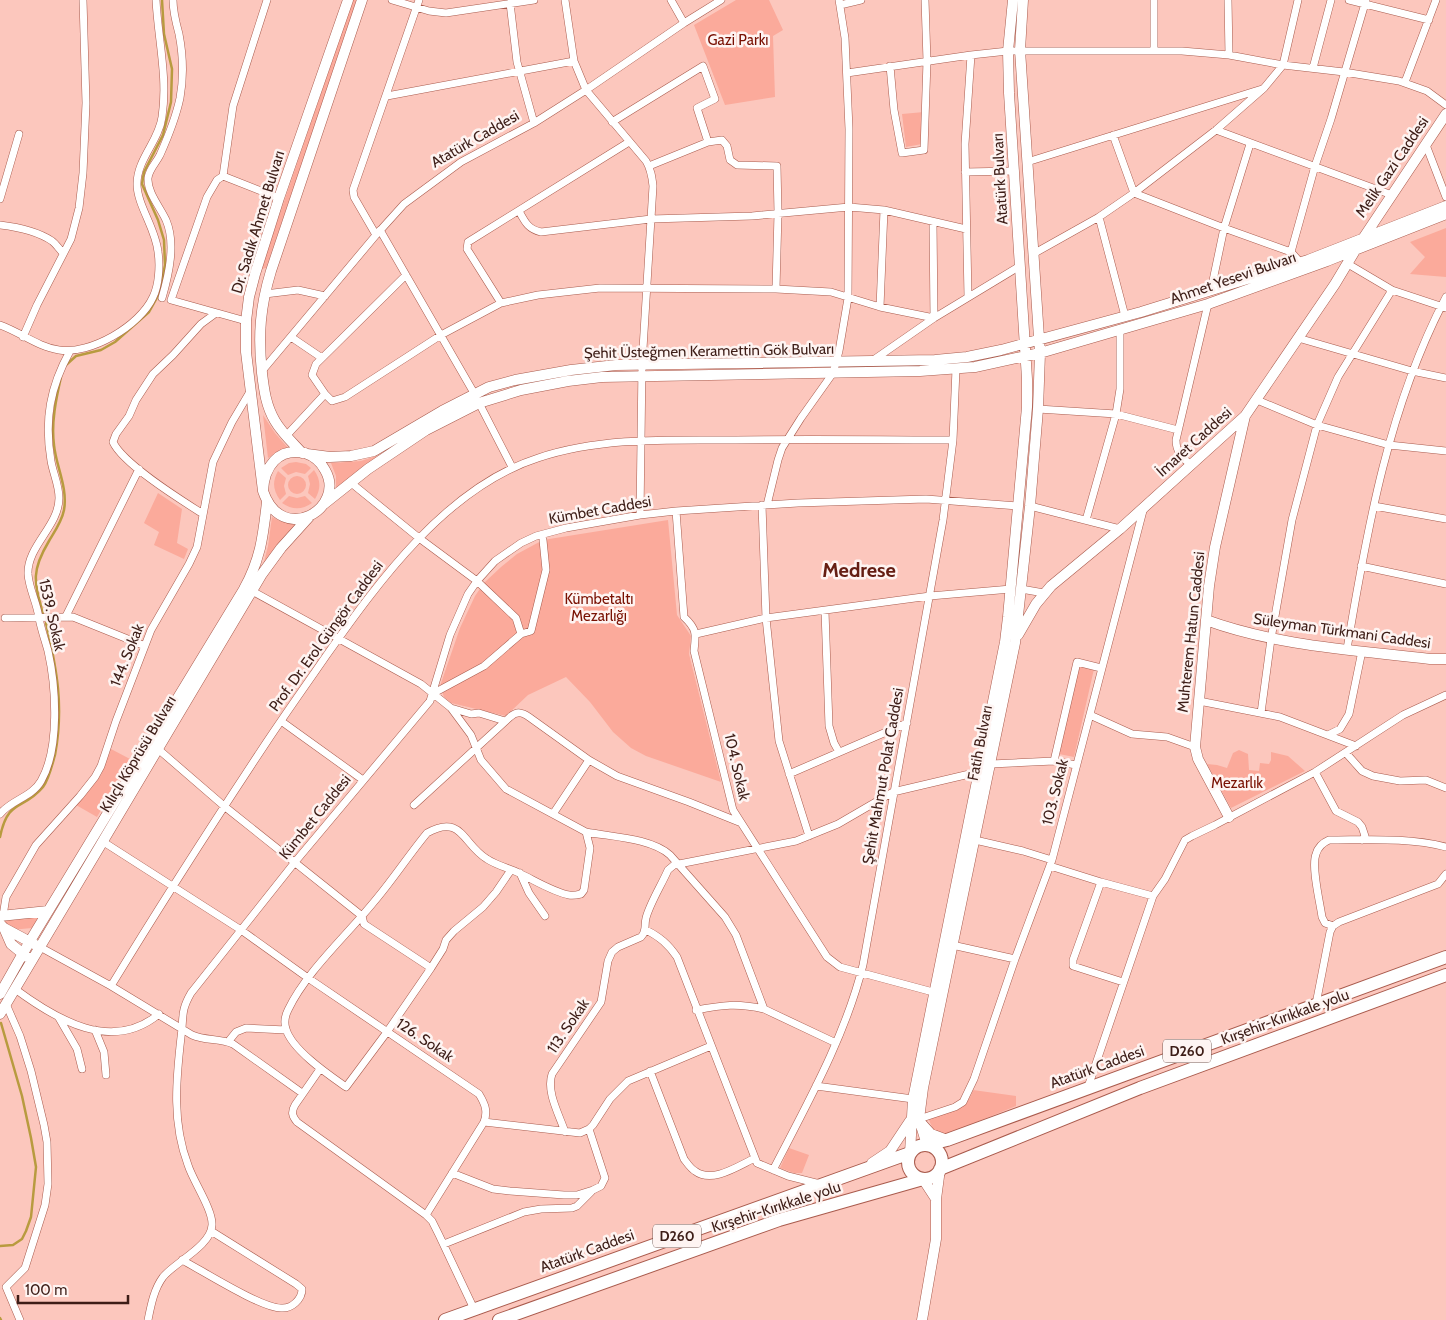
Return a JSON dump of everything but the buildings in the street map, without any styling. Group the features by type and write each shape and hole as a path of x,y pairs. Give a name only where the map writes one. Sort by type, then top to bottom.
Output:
{"highway":[{"name":"Atatürk Caddesi","path":"927,1145 947,1140 1446,957"},
{"name":"Kırşehir-Kırıkkale yolu","path":"940,1169 1140,1088 1446,975"},
{"path":"927,1145 932,1147 940,1154 940,1169 933,1177 923,1179 917,1177 909,1170 910,1153 918,1146 927,1145"},
{"name":"Atatürk Caddesi","path":"445,1320 910,1153"},
{"name":"Kırşehir-Kırıkkale yolu","path":"499,1320 780,1220 923,1179"}],"main road":[{"name":"Dr. Sadık Ahmet Bulvarı","path":"263,491 246,352 246,321 251,287 279,198 348,0"},
{"name":"Dr. Sadık Ahmet Bulvarı","path":"304,453 286,436 276,423 267,404 259,331 265,294 279,248 362,0"},
{"name":"Atatürk Bulvarı","path":"1013,0 1008,51 1009,94 1026,356"},
{"name":"Atatürk Bulvarı","path":"1023,0 1020,50 1039,341"},
{"name":"Melik Gazi Caddesi","path":"1364,237 1446,114"},
{"name":"Ahmet Yesevi Bulvarı","path":"1039,341 1300,262 1446,206"},
{"name":"Ahmet Yesevi Bulvarı","path":"1026,356 1208,304 1356,250 1446,214"},
{"name":"İmaret Caddesi","path":"1015,643 1029,615 1044,593 1120,529 1246,416 1348,264 1364,237"},
{"name":"Şehit Üsteğmen Keramettin Gök Bulvarı","path":"835,368 872,361 935,360 967,357 1039,341"},
{"name":"Fatih Bulvarı","path":"927,1145 915,1120 913,1099 933,992 1016,589 1030,506 1038,409 1039,341"},
{"name":"Şehit Üsteğmen Keramettin Gök Bulvarı","path":"304,453 330,457 351,456 374,450 476,398 642,370 956,369 1026,356"},
{"name":"Fatih Bulvarı","path":"910,1153 915,1120 1015,643 1018,506 1027,407 1026,356"},
{"name":"Şehit Üsteğmen Keramettin Gök Bulvarı","path":"324,504 350,482 476,398"},
{"name":"Muhterem Hatun Caddesi","path":"1229,817 1198,759 1195,748 1206,620 1215,547 1246,416"},
{"path":"304,453 318,461 327,473 330,488 328,495 324,504 310,516 300,519 284,517 277,514 267,502 263,491 263,479 270,465 282,455 304,453"},
{"name":"Kılıçlı Köprüsü Bulvarı","path":"0,994 48,911 248,581 258,560 261,548 267,502"},
{"name":"Kılıçlı Köprüsü Bulvarı","path":"0,1014 270,562 310,516"},
{"name":"Süleyman Türkmani Caddesi","path":"1206,620 1227,628 1271,639 1430,659 1446,659"},
{"path":"2,921 48,911"},
{"path":"2,921 40,947"},
{"path":"2,921 11,944 32,960"},
{"path":"861,1170 890,1151 915,1120 931,1134 947,1140"},
{"path":"922,1320 936,1239 936,1199 940,1169"},
{"path":"923,1179 936,1199"}],"street":[{"path":"23,337 71,239 79,208 83,173 86,104 83,0"},
{"path":"156,0 164,82 162,118 154,142 138,172 137,182 139,198 152,227 159,253 158,297"},
{"path":"0,325 23,337 57,350 70,351 95,346 116,334 158,297 170,264 170,241 167,222 149,187 148,178 150,170 159,157 168,136 180,97 183,74 182,56 173,0"},
{"path":"223,176 228,130 233,106 267,0"},
{"path":"392,0 429,11 446,13 534,0"},
{"path":"420,0 353,190 354,197 406,275 476,398 512,467"},
{"path":"565,0 574,61 586,90 649,166 653,186 642,370 640,515"},
{"path":"671,0 684,23"},
{"name":"Atatürk Caddesi","path":"262,371 404,204 462,162 534,123 684,23 722,0"},
{"path":"809,836 779,741 766,618 764,505 778,460 787,440 835,368 848,298 849,207 847,73 845,38 839,2 861,0"},
{"path":"890,66 894,110 902,153 924,150 927,61 926,0"},
{"path":"1154,0 1154,51"},
{"path":"1228,0 1228,55"},
{"path":"1033,254 1099,216 1134,193 1216,130 1264,88 1283,65 1298,0"},
{"path":"1313,68 1331,0"},
{"path":"1349,0 1365,2 1429,20"},
{"path":"1405,82 1436,0"},
{"path":"1291,252 1314,166 1332,119 1365,2"},
{"path":"510,3 520,71 534,123"},
{"path":"847,73 971,55 1020,50 1182,51 1228,55 1283,65 1405,82 1427,91 1446,105"},
{"path":"968,297 965,144 971,55"},
{"path":"387,96 574,61"},
{"path":"612,122 703,66 716,99 697,108 708,142"},
{"path":"1027,162 1264,88"},
{"path":"1216,130 1392,195"},
{"path":"0,199 19,134"},
{"path":"1113,135 1134,193 1291,252 1300,262"},
{"path":"649,166 708,142 722,140 727,146 730,160 737,165 777,166 776,288"},
{"path":"500,303 467,249 468,242 629,142"},
{"path":"1211,290 1224,228 1250,144"},
{"path":"1426,144 1446,197"},
{"path":"966,172 1015,171"},
{"path":"171,300 207,197 217,180 223,176"},
{"path":"223,176 279,198"},
{"path":"519,211 528,226 533,230 541,232 651,219 778,213 849,207 884,210 966,229"},
{"path":"880,307 884,210"},
{"path":"1099,216 1125,316"},
{"path":"933,222 934,318"},
{"path":"0,225 16,227 41,235 53,242 63,253"},
{"path":"1348,264 1392,290 1444,307"},
{"path":"872,361 934,318 1020,266"},
{"path":"406,275 316,364 312,375 324,394 332,401 345,397 440,335 500,303 538,295 600,288 776,288 831,292 880,307 934,318"},
{"path":"265,294 298,290 325,296"},
{"path":"1261,713 1271,639 1292,520 1317,425 1338,377 1392,290"},
{"path":"158,297 246,321"},
{"path":"1347,649 1361,566 1389,445 1412,371 1444,307 1446,297"},
{"path":"1192,465 1186,461 1176,448 1178,430 1208,304"},
{"path":"203,514 139,469 116,449 114,442 116,434 129,416 136,400 153,374 201,324 216,313"},
{"path":"1086,520 1116,414 1120,389 1120,330"},
{"path":"291,337 322,358"},
{"path":"1298,338 1352,355 1446,378"},
{"name":"1539. Sokak","path":"0,814 37,786 46,770 50,754 55,712 48,652 30,588 28,573 32,556 54,518 58,505 59,498 51,463 47,430 55,380 70,351"},
{"name":"Şehit Mahmut Polat Caddesi","path":"773,1170 836,1043 861,974 946,499 953,440 956,369"},
{"name":"144. Sokak","path":"2,921 6,897 36,845 80,796 101,766 145,646 160,612 196,547 213,462 228,429 251,389"},
{"path":"286,436 324,394"},
{"path":"1257,400 1317,425 1389,445 1446,451"},
{"path":"1038,409 1116,414 1178,430"},
{"name":"Prof. Dr. Erol Güngör Caddesi","path":"111,986 224,806 281,720 339,638 376,587 419,538 464,498 512,467 540,457 577,448 641,440 953,440"},
{"path":"66,616 139,469"},
{"path":"350,482 419,538 477,581 516,618 521,634"},
{"name":"Kümbet Caddesi","path":"211,1231 212,1219 210,1212 188,1167 178,1125 176,1107 176,1083 182,1014 188,998 295,862 430,701 453,627 468,594 495,560 536,536 566,528 640,515 676,511 864,500 946,499 1018,506"},
{"path":"1030,506 1120,529"},
{"path":"1374,506 1446,519"},
{"name":"103. Sokak","path":"915,1120 955,1107 963,1102 974,1079 1051,863 1144,507"},
{"path":"676,511 684,617 692,624 696,634 766,618 930,596 1016,589 1044,593"},
{"path":"434,693 484,666 521,634 531,631 546,570 543,540"},
{"path":"1361,566 1446,584"},
{"path":"252,591 339,638 434,693 451,708 464,724 481,760 506,789 586,832 652,844 663,848 725,917 733,929 764,1009"},
{"path":"825,610 829,726 834,744 839,752"},
{"path":"5,618 66,616 78,618 145,646"},
{"name":"104. Sokak","path":"696,634 694,651 733,810 827,957 840,966 861,974 933,992"},
{"path":"1327,736 1340,729 1349,714 1362,651"},
{"path":"1054,760 1077,662 1101,668"},
{"path":"1088,1087 1153,896 1165,879 1185,840 1315,772 1403,715 1446,695"},
{"path":"1199,701 1280,717 1356,746"},
{"path":"451,708 505,721"},
{"path":"414,805 515,713 525,714 589,760 617,776 739,822"},
{"path":"1090,715 1132,734 1167,737 1195,748"},
{"path":"281,720 363,780"},
{"path":"789,774 907,723"},
{"path":"158,749 224,806 362,916 364,924 431,968"},
{"path":"1346,753 1362,771 1373,776 1400,781 1426,780 1446,788"},
{"path":"553,814 589,760"},
{"path":"991,764 1054,760 1076,765"},
{"path":"823,1184 773,1170 757,1163 677,957 660,937 646,930 646,918 668,870 674,865 796,841 838,824 894,792 978,772"},
{"path":"1315,772 1336,811 1358,822 1362,827 1365,836 1362,840"},
{"path":"511,870 496,892 483,906 446,940 443,950 431,968 346,1087 320,1069 301,1050 286,1030 285,1020 287,1012 308,978 362,916 427,833 438,826 457,830 486,858 569,895 580,894 586,885 590,848 586,832"},
{"path":"975,840 1023,851 1101,882 1153,896"},
{"path":"1333,926 1325,923 1322,917 1315,866 1315,855 1323,843 1329,840 1408,841 1431,843 1446,847"},
{"name":"126. Sokak","path":"102,841 241,930 308,978 479,1094 486,1108 484,1122"},
{"path":"520,873 529,893 545,916"},
{"path":"1316,1004 1330,932 1333,926 1438,884 1446,874"},
{"path":"1101,882 1073,960 1073,966 1123,982"},
{"name":"113. Sokak","path":"564,1132 550,1090 552,1074 601,1002 608,962 612,952 618,947 641,937 646,930"},
{"path":"952,945 1015,960"},
{"path":"40,947 199,1038 228,1042 239,1047 302,1093"},
{"path":"15,989 36,1005 59,1018 95,1030 113,1033 122,1032 147,1024 159,1014"},
{"path":"6,1004 20,1036 31,1071 47,1142 48,1184 45,1206 25,1268 6,1287 20,1320"},
{"path":"696,1010 725,1004 764,1009 836,1043"},
{"path":"59,1018 77,1049 82,1069"},
{"path":"228,1042 236,1032 246,1028 286,1030"},
{"path":"95,1030 104,1052 106,1075"},
{"path":"426,1214 484,1122 575,1133 589,1129 620,1088 628,1081 711,1046"},
{"path":"320,1069 302,1093 292,1111 293,1117 297,1122 432,1220 474,1309"},
{"path":"650,1071 684,1159 694,1171 703,1175 718,1174 755,1158"},
{"path":"816,1086 913,1099"},
{"path":"452,1173 479,1184 510,1192 577,1195 593,1190 601,1186 605,1178 589,1129"},
{"path":"444,1244 524,1212 541,1209 572,1208 577,1206 593,1190"},
{"path":"148,1320 151,1305 161,1280 182,1260 196,1249 211,1231 296,1284 302,1289 300,1298 295,1304 289,1306 282,1308 273,1306 254,1299 182,1260"}],"green space":[{"path":"353,0 358,0 266,268 261,269"},
{"name":"Gazi Parkı","path":"736,0 769,0 783,30 773,36 775,97 725,105 694,25"},
{"path":"924,112 922,144 906,147 902,114"},
{"path":"1446,228 1446,277 1410,274 1425,257 1410,242"},
{"path":"263,415 288,448 268,458"},
{"path":"376,456 377,458 336,488 336,476 331,463 361,461"},
{"path":"289,463 306,464 311,468 305,474 296,472 288,475 281,468"},
{"path":"314,470 319,484 315,499 308,493 310,484 308,476"},
{"path":"278,471 286,478 284,486 286,494 280,500 274,486"},
{"path":"297,476 303,479 306,485 303,491 297,494 291,491 288,485 291,479"},
{"path":"158,493 182,509 177,543 188,549 184,559 154,545 159,532 144,523"},
{"path":"289,496 297,498 305,496 312,503 301,508 290,507 282,503"},
{"path":"272,517 295,525 263,566 268,546"},
{"name":"Kümbetaltı Mezarlığı","path":"668,520 677,615 691,636 689,654 721,782 646,756 631,748 613,732 590,702 566,677 528,695 506,716 451,703 444,697 440,686 460,628 475,596 484,583 517,554 543,540"},
{"path":"1079,667 1094,669 1074,757 1059,754"},
{"path":"111,749 130,759 97,817 76,805 101,775"},
{"name":"Mezarlık","path":"1239,750 1248,754 1249,770 1259,771 1260,763 1269,764 1271,752 1288,756 1305,771 1231,808 1207,764 1227,768 1233,753"},
{"path":"41,918 36,926 32,928 0,931 0,919"},
{"path":"973,1090 1016,1096 1016,1106 950,1133 941,1134 933,1129 928,1118 961,1107 970,1097"},
{"path":"789,1148 809,1155 802,1173 794,1173 780,1168"}],"waterway":[{"path":"66,365 76,356 101,350 115,342 149,312 159,294 165,265 164,240 158,220 142,184 144,172 163,135 171,102 172,69 164,34 162,0"},
{"path":"43,614 36,584 37,569 43,551 62,518 65,502 53,437 54,411 61,377"},
{"path":"0,837 3,825 12,810 43,787 49,776 55,755 59,721 58,689 46,623"},
{"path":"0,1246 13,1245 22,1239 26,1231 31,1217 36,1167 22,1096 1,1023"}],"district":[{"name":"Medrese","path":"859,570"}]}
